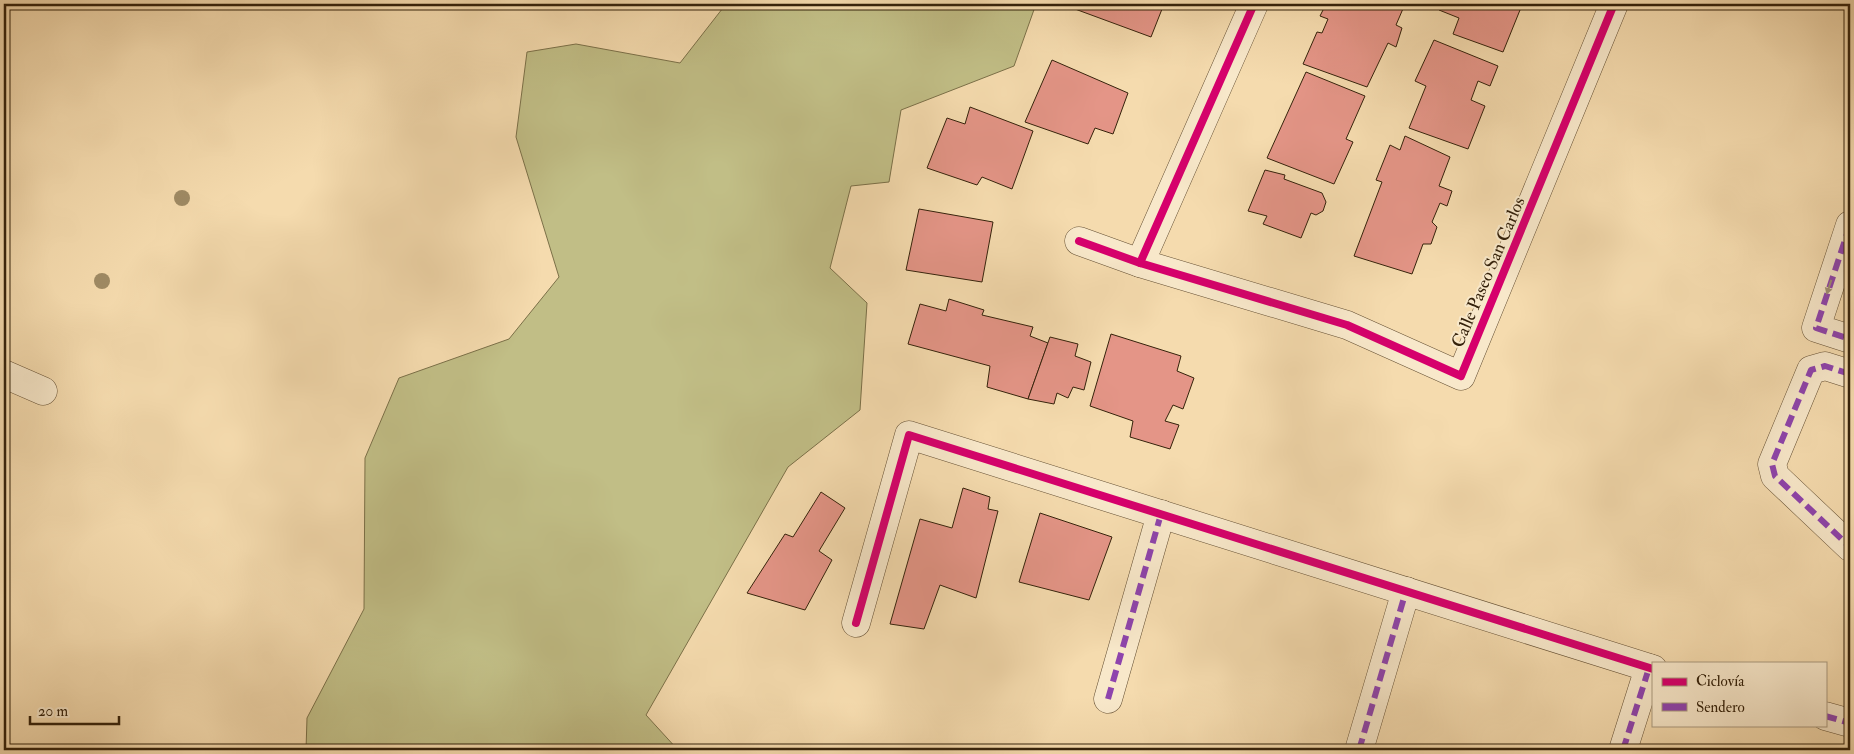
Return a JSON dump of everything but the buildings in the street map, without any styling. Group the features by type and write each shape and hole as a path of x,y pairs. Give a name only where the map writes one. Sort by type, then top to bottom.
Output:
{"street":[{"path":"1140,263 1254,4"},
{"name":"Calle Paseo San Carlos","path":"1079,241 1140,263 1346,325 1461,376 1614,4"},
{"path":"1850,224 1816,328 1850,339"},
{"path":"1850,374 1825,366 1811,370 1772,464 1775,476 1850,547"},
{"path":"4,374 43,391"},
{"path":"856,623 909,436 1651,668 1623,750"},
{"path":"1108,699 1161,514"},
{"path":"1359,750 1406,591"},
{"path":"1826,716 1850,723"}],"shaded area":[{"path":"726,4 1036,4 1014,66 901,110 889,182 851,186 830,268 867,303 860,410 788,467 646,715 678,750 306,750 307,718 364,609 365,458 399,378 509,339 559,277 516,137 527,52 576,44 680,63"}],"marked path":[{"path":"1850,225 1816,328 1850,339"},
{"path":"1850,374 1825,366 1811,370 1772,464 1775,476 1850,547"},
{"path":"1108,699 1161,514"},
{"path":"1359,750 1406,591"},
{"path":"1623,750 1649,668"},
{"path":"1826,716 1850,723"}],"cycle path":[{"path":"1140,263 1254,4"},
{"path":"1079,241 1140,263 1347,325 1461,376 1614,4"},
{"path":"856,623 909,435 1652,669"}]}
